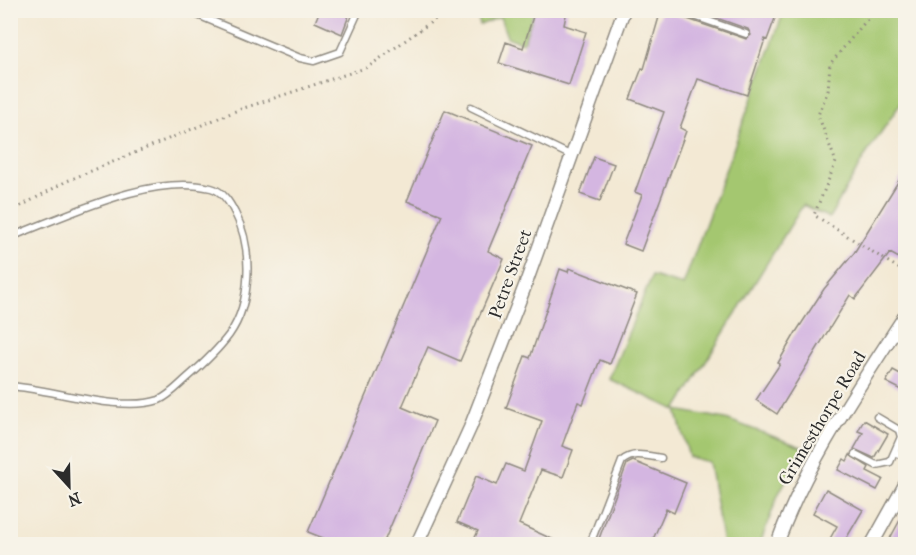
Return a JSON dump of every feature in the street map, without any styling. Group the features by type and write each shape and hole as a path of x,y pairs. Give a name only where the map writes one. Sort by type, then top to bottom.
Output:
{"street":[{"name":"Petre Street","path":"417,544 470,428 525,286 624,10"},
{"name":"Grimesthorpe Road","path":"777,544 790,508 805,481 906,314"},
{"path":"872,544 906,483"}],"lane":[{"path":"186,10 300,58 314,61 340,52 359,10"},
{"path":"677,10 746,34"},
{"path":"471,107 572,156"},
{"path":"10,237 143,190 188,184 214,188 229,200 244,229 249,258 240,310 230,334 199,368 162,399 140,405 10,386"},
{"path":"855,454 876,465 890,462 901,441 899,430 877,417"},
{"path":"895,452 906,458"},
{"path":"590,544 622,461 628,456 639,454 661,458"}],"path":[{"path":"10,212 67,181 238,110 368,67 447,10"},
{"path":"875,10 830,64 828,91 819,114 836,162 814,215 906,273"}],"green space":[{"path":"476,10 535,11 523,43 507,37 500,17 480,25"},
{"path":"784,11 905,11 905,97 865,156 829,218 803,205 676,410 609,379 652,276 683,285"},
{"path":"676,410 726,419 804,448 778,495 760,544 723,544 709,462 689,457"}],"building":[{"path":"320,10 351,10 342,34 315,22"},
{"path":"535,10 567,10 564,25 586,32 569,85 499,63 506,42 523,48"},
{"path":"661,10 672,10 675,15 746,39 751,35 748,29 694,10 778,10 767,40 765,39 747,95 698,79 680,128 686,131 641,251 623,244 642,195 635,192 664,112 630,99 642,68 644,69"},
{"path":"445,110 532,146 488,251 504,259 460,361 428,347 402,407 435,421 383,544 338,544 308,532 442,215 407,201"},
{"path":"594,157 614,164 600,201 580,194"},
{"path":"906,169 906,262 890,253 855,299 850,295 777,414 756,400 780,364 778,363 796,332 824,289 854,253"},
{"path":"569,268 637,294 610,364 600,360 583,404 578,402 562,446 573,450 563,477 541,470 519,524 563,544 472,544 478,531 457,522 476,476 497,485 506,464 524,471 542,421 506,408 525,356 530,358 560,269 568,272"},
{"path":"893,370 906,377 906,392 886,382"},
{"path":"864,420 888,434 874,458 854,449 863,433 858,431"},
{"path":"850,455 869,467 867,471 883,479 877,490 838,470 844,459 847,461"},
{"path":"633,461 686,483 674,513 666,509 651,544 597,544 627,464"},
{"path":"826,489 863,510 843,544 827,544 837,526 813,513"},
{"path":"906,509 906,544 887,544"}]}
